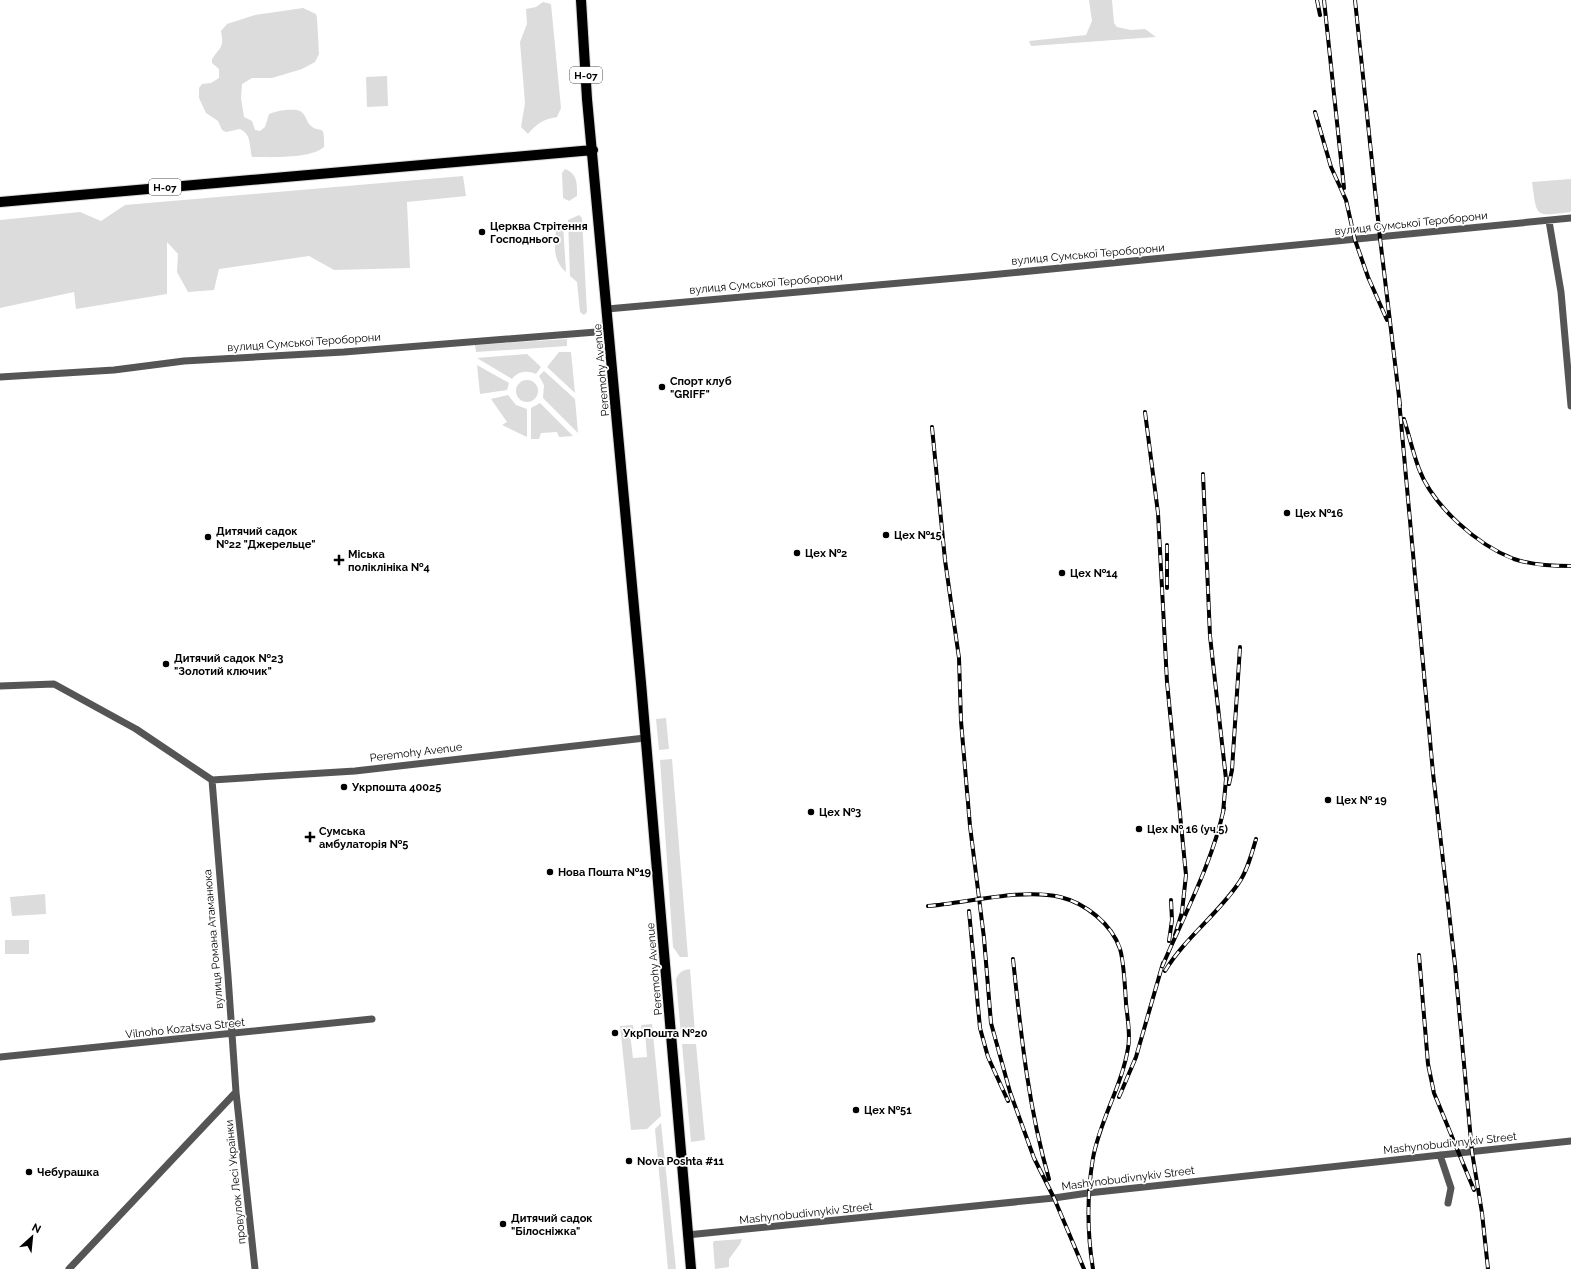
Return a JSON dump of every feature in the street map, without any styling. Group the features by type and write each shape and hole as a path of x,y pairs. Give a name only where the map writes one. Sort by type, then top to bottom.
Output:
{"main road":[{"name":"Peremohy Avenue","path":"581,0 691,1269"},
{"name":"Н-07","path":"0,202 593,150"}],"street":[{"name":"вулиця Сумської Тероборони","path":"607,309 987,276 1571,218"},
{"path":"1549,220 1561,292 1571,406"},
{"name":"вулиця Сумської Тероборони","path":"0,377 114,370 184,361 344,352 609,331"},
{"path":"0,686 54,684 136,729 212,780"},
{"name":"Peremohy Avenue","path":"212,780 355,771 645,738"},
{"name":"вулиця Романа Атаманюка","path":"212,780 236,1092"},
{"name":"Vilnoho Kozatsva Street","path":"0,1057 372,1019"},
{"path":"69,1269 236,1092"},
{"name":"провулок Лесі Українки","path":"236,1092 255,1269"},
{"name":"Mashynobudivnykiv Street","path":"687,1235 1054,1198 1088,1192 1571,1141"},
{"path":"1440,1155 1451,1188 1448,1203"}],"shaded area":[{"path":"1089,0 1112,0 1114,23 1117,27 1131,30 1145,29 1156,37 1031,46 1029,41 1086,35 1092,21"},
{"path":"543,2 551,4 561,108 557,117 541,122 528,134 521,127 525,103 520,42 527,24 526,9 536,7"},
{"path":"303,8 316,14 317,18 319,54 315,62 302,69 272,78 252,78 242,84 241,98 244,117 252,121 255,130 260,131 265,127 269,114 284,110 297,110 303,114 309,124 316,129 323,131 324,147 310,154 279,157 252,157 247,134 240,129 226,132 222,130 218,121 206,113 199,98 199,88 202,84 211,83 219,78 219,69 212,63 212,59 222,44 221,31 227,24 255,15"},
{"path":"387,76 388,106 367,107 366,77"},
{"path":"565,169 575,177 577,184 577,196 569,201 563,198 562,173"},
{"path":"463,176 466,196 407,202 410,268 334,270 309,256 219,269 214,290 188,292 177,272 178,254 167,242 167,294 76,309 74,292 0,308 0,220 80,212 101,221 125,205"},
{"path":"1571,179 1571,212 1544,214 1537,209 1532,182"},
{"path":"579,215 582,218 587,312 584,315 580,312 577,282 570,276 568,220"},
{"path":"563,224 566,272 559,263 555,253 556,230"},
{"path":"567,339 567,346 476,352 475,345"},
{"path":"559,352 571,352 575,393 547,367"},
{"path":"527,354 541,367 536,374 523,372 517,374 512,379 477,358"},
{"path":"477,365 509,383 507,390 480,394"},
{"path":"544,371 575,399 578,433 543,398 544,385 539,376"},
{"path":"523,380 531,380 538,387 538,395 531,402 523,402 516,395 516,387"},
{"path":"508,395 516,405 527,409 527,437 502,425 507,422 491,399"},
{"path":"540,403 573,436 559,437 557,432 541,433 539,439 531,439 531,408"},
{"path":"666,718 669,749 659,750 656,719"},
{"path":"672,759 688,957 680,957 673,947 660,760"},
{"path":"45,894 46,914 12,916 10,897"},
{"path":"5,940 29,940 29,954 5,954"},
{"path":"690,969 695,1033 681,1035 676,979 682,972"},
{"path":"652,1024 661,1116 647,1129 631,1130 620,1026 633,1025 634,1033 630,1034 633,1058 647,1057 645,1032 642,1032 641,1025"},
{"path":"682,1044 696,1044 705,1140 691,1142"},
{"path":"661,1123 676,1269 668,1269 655,1129"},
{"path":"742,1239 729,1259 729,1267 715,1269 714,1241"}],"railway":[{"path":"1317,0 1320,15"},
{"path":"1324,0 1344,188"},
{"path":"1355,0 1380,238 1400,405"},
{"path":"1315,112 1331,167 1346,200 1355,240 1368,277 1387,320"},
{"path":"1399,400 1433,773 1455,965 1472,1152 1482,1213 1488,1269"},
{"path":"1145,412 1158,513 1167,682 1186,875 1182,912 1175,935"},
{"path":"1404,419 1419,469 1426,483 1445,510 1458,523 1486,544 1500,553 1514,559 1542,565 1571,566"},
{"path":"932,427 945,560 959,658 961,721 970,826 984,938 991,1023 1010,1092 1034,1158 1054,1198 1084,1269"},
{"path":"1203,474 1210,636 1226,779 1223,813"},
{"path":"1167,545 1167,588"},
{"path":"1229,784 1232,770 1240,647"},
{"path":"1162,967 1205,869 1219,829 1224,808"},
{"path":"1165,971 1191,937 1229,896 1238,884 1247,868 1256,839"},
{"path":"928,906 1012,895 1029,894 1060,897 1088,909 1104,923 1116,940 1120,949 1123,968 1129,1043 1121,1076 1096,1144 1093,1158 1088,1213 1093,1269"},
{"path":"1169,941 1172,920 1171,900"},
{"path":"969,911 980,1028 988,1057 1008,1101"},
{"path":"1419,955 1428,1064 1434,1093 1474,1190"},
{"path":"1013,959 1022,1042 1030,1097 1049,1179"},
{"path":"1119,1097 1136,1057 1163,963"}],"place":[{"name":"Церква Стрітення Господнього","path":"482,232"},
{"name":"Спорт клуб \"GRIFF\"","path":"662,387"},
{"name":"Цех №16","path":"1287,513"},
{"name":"Цех №15","path":"886,535"},
{"name":"Дитячий садок №22 \"Джерельце\"","path":"208,537"},
{"name":"Цех №2","path":"797,553"},
{"name":"Міська поліклініка №4","path":"339,560"},
{"name":"Цех №14","path":"1062,573"},
{"name":"Дитячий садок №23 \"Золотий ключик\"","path":"166,664"},
{"name":"Укрпошта 40025","path":"344,787"},
{"name":"Цех № 19","path":"1328,800"},
{"name":"Цех №3","path":"811,812"},
{"name":"Цех № 16 (уч.5)","path":"1139,829"},
{"name":"Сумська амбулаторія №5","path":"310,837"},
{"name":"Нова Пошта №19","path":"550,872"},
{"name":"УкрПошта №20","path":"615,1033"},
{"name":"Цех №51","path":"856,1110"},
{"name":"Nova Poshta #11","path":"629,1161"},
{"name":"Чебурашка","path":"29,1172"},
{"name":"Дитячий садок \"Білосніжка\"","path":"503,1224"}]}
